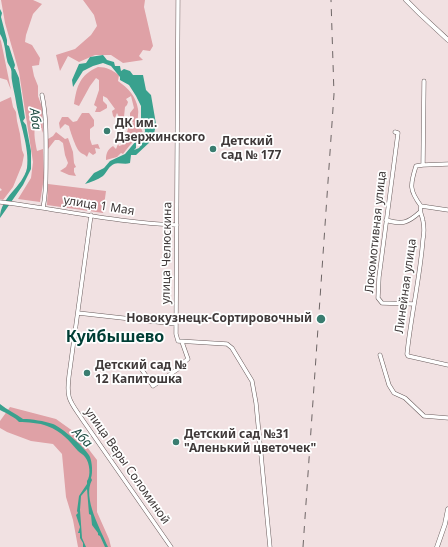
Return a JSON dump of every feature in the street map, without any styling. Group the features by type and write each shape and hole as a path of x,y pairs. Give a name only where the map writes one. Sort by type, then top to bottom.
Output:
{"main road":[{"path":"406,0 448,40"},
{"path":"437,547 445,524 448,509"}],"street":[{"name":"улица Челюскина","path":"178,0 176,324 177,339 178,341 182,342"},
{"path":"423,165 424,81"},
{"path":"42,95 45,107 46,152 45,195 43,208"},
{"name":"Локомотивная улица","path":"395,132 398,133 379,277 378,298 382,302 414,304"},
{"path":"448,164 416,166 412,188 413,195 420,206 448,210"},
{"name":"улица 1 Мая","path":"0,202 157,224 177,225"},
{"name":"Линейная улица","path":"420,206 423,221 423,239 414,304 410,321 407,354 408,356 448,365"},
{"path":"386,220 392,222 406,222 420,212"},
{"path":"91,215 78,314 176,324"},
{"name":"улица Веры Соломиной","path":"78,314 67,390 68,396 82,419 171,547"},
{"path":"138,364 154,386 178,369 179,366 188,359 182,342 228,344 232,348 252,381 256,403 270,547"},
{"path":"380,355 389,385 394,393 405,398 424,416 448,418"}],"shaded area":[{"path":"1,0 33,0 42,4 33,14 25,42 32,45 40,58 39,65 32,66 38,86 38,96 42,107 43,133 38,120 35,127 37,151 43,149 44,178 40,202 18,199 31,178 33,162 19,72 5,23"},
{"path":"83,0 145,0 144,7 153,46 150,51 143,50 139,56 143,60 123,63 111,55 95,55 79,62 68,56 60,71 56,55 75,49 91,35 97,26 94,15"},
{"path":"0,9 7,45 9,46 15,65 14,69 19,78 25,118 23,121 26,125 31,151 31,169 23,185 0,218 1,211 7,198 25,175 28,160 26,143 12,84 11,70 0,34"},
{"path":"0,39 11,90 7,80 0,78"},
{"path":"103,55 107,60 114,62 115,66 120,66 121,71 124,69 130,71 133,75 143,75 146,90 151,95 156,124 151,141 136,155 131,155 130,163 114,164 103,176 85,184 94,173 104,168 110,161 125,154 136,141 136,148 134,150 139,148 142,144 145,131 144,123 141,119 141,106 136,96 129,85 120,80 120,77 111,66 103,63 83,71 73,87 72,80 79,64 86,63 90,57"},
{"path":"98,67 109,69 119,75 118,81 125,86 137,104 138,121 143,131 141,138 139,137 135,140 123,154 121,153 117,157 106,160 108,151 113,146 116,149 118,144 119,146 122,145 120,139 124,132 126,136 129,125 134,123 130,119 130,113 134,108 131,96 126,99 128,102 125,107 124,117 121,121 117,113 115,118 113,116 112,111 115,109 107,98 103,96 103,101 107,105 107,108 100,112 95,112 97,107 94,105 99,90 99,80 96,78 79,106 74,104 76,91 80,81 87,73"},
{"path":"11,97 13,107 16,112 24,155 22,165 13,187 3,200 0,199 0,191 2,190 0,188 0,102"},
{"path":"82,113 89,113 94,120 94,126 90,129 90,139 92,145 98,144 100,149 95,148 96,153 93,155 89,152 87,157 78,149 69,126 65,124 60,129 59,123 62,117 68,117 73,122 77,121"},
{"path":"56,132 65,139 68,138 73,152 76,167 74,168 74,172 76,176 60,171 66,167 68,163 63,143 59,140 55,140 48,149 48,139"},
{"path":"48,184 106,191 103,213 47,205"},
{"path":"0,404 23,419 42,421 57,426 88,453 91,459 92,468 92,480 89,496 97,523 108,547 105,547 100,536 92,525 91,515 89,514 87,489 81,496 80,510 82,538 86,547 83,547 80,533 78,533 80,527 76,515 78,513 79,496 87,484 89,473 89,466 84,456 57,431 41,424 19,422 0,410"},
{"path":"10,407 56,419 77,434 97,460 97,512 111,547 78,547 73,520 66,497 62,454 53,444 31,441 0,428 0,421"}],"railway":[{"path":"303,547 334,94 331,0"}],"place":[{"name":"ДК им. Дзержинского","path":"107,131"},
{"name":"Детский сад № 177","path":"213,149"},
{"name":"Новокузнецк-Сортировочный","path":"321,319"},
{"name":"Детский сад № 12 Капитошка","path":"87,373"},
{"name":"Детский сад №31 \"Аленький цветочек\"","path":"176,442"}],"district":[{"name":"Куйбышево","path":"115,337"}],"water label":[{"name":"Аба","path":"35,119"},
{"name":"Аба","path":"82,438"}]}
